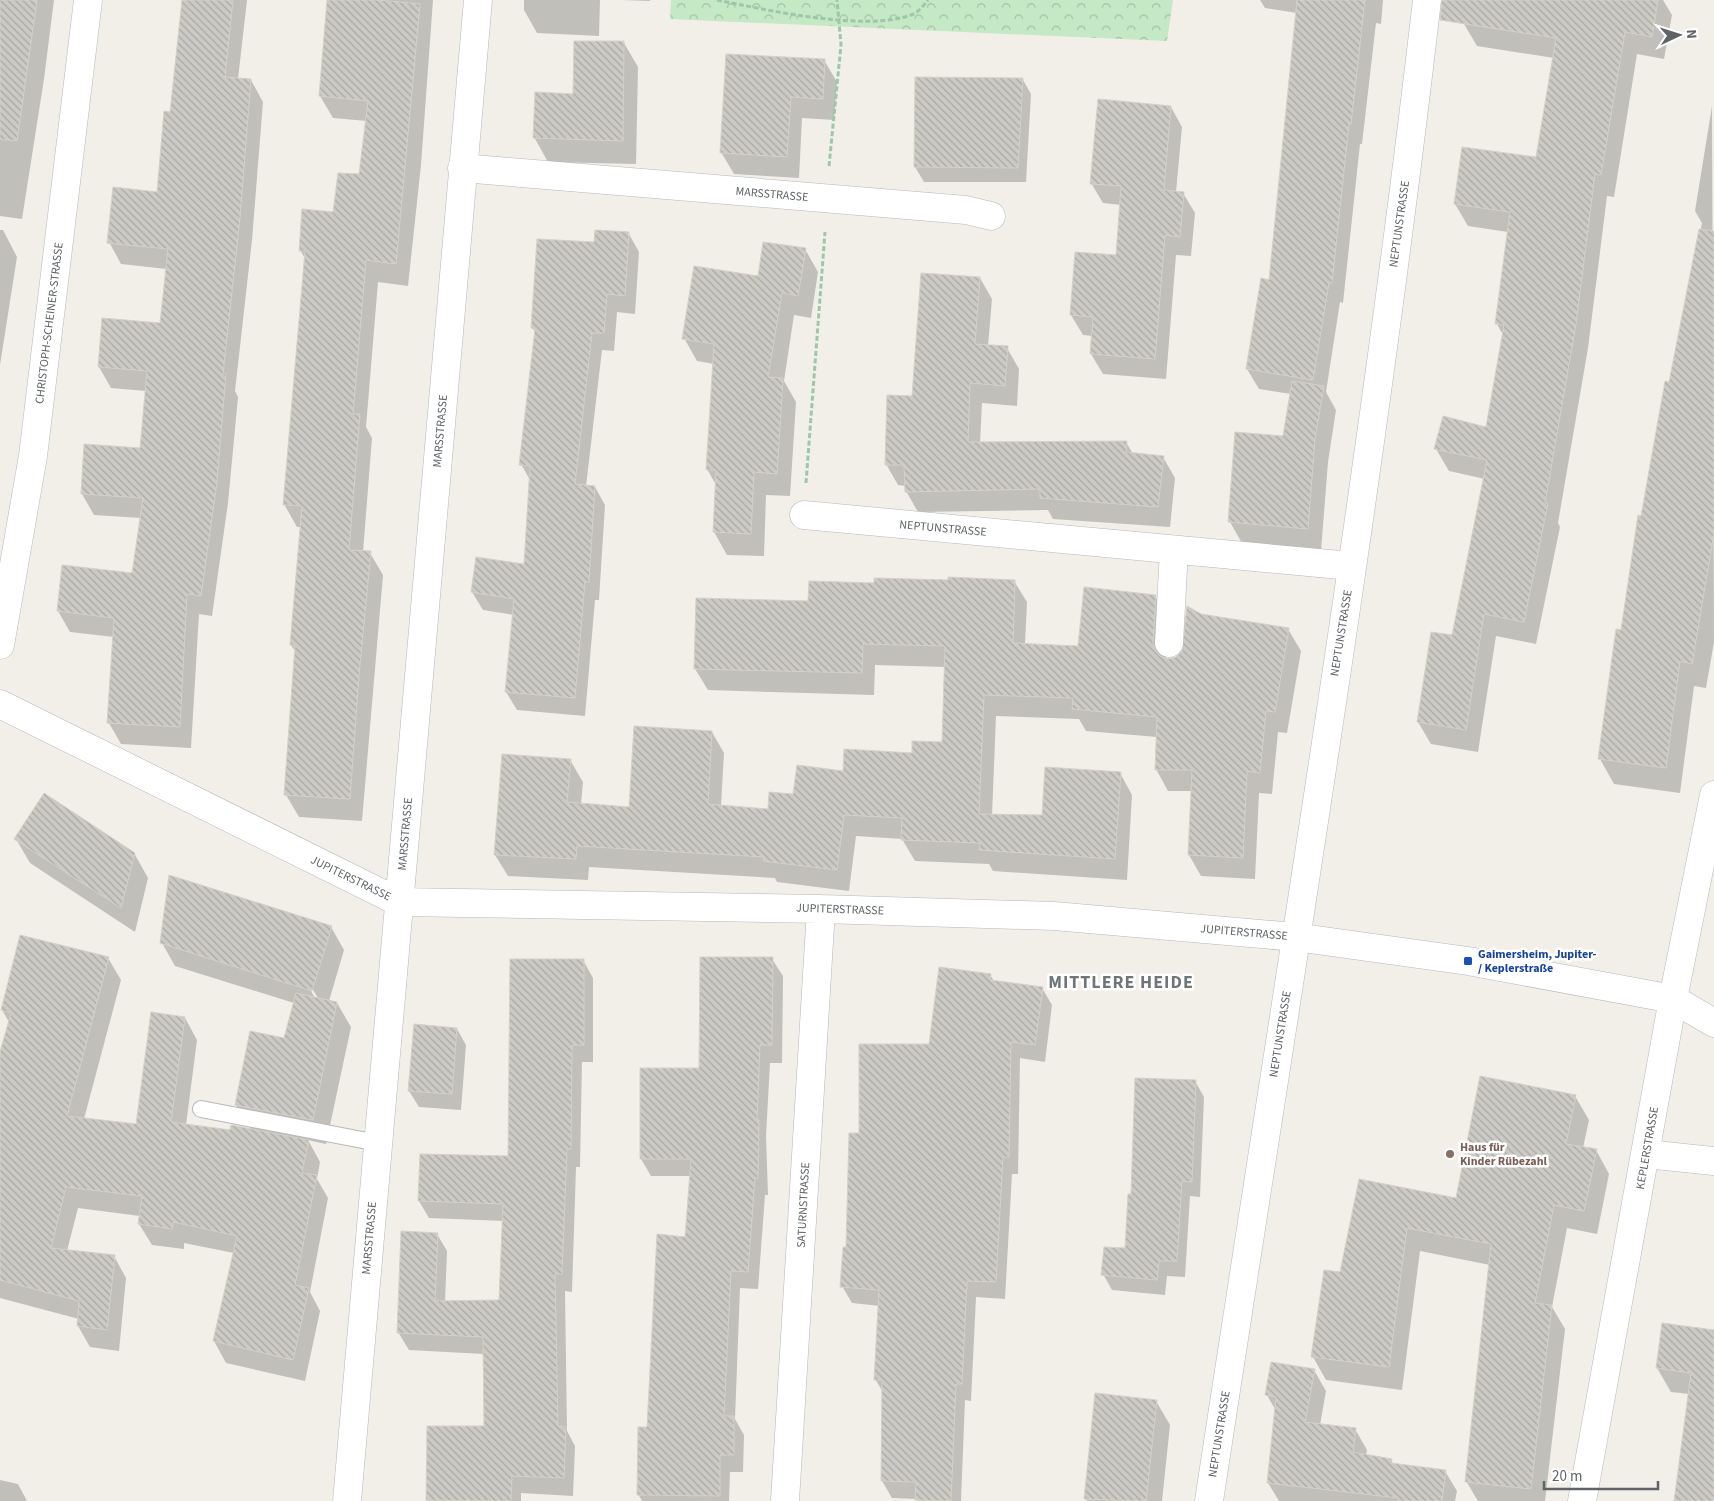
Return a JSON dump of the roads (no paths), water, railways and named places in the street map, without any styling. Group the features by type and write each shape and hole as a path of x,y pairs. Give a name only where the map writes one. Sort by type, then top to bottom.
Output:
{"street":[{"name":"CHRISTOPH-SCHEINER-STRASSE","path":"0,645 33,456 88,0"},
{"name":"MARSSTRASSE","path":"347,1501 478,0"},
{"name":"NEPTUNSTRASSE","path":"1209,1501 1351,566 1408,162 1427,0"},
{"name":"MARSSTRASSE","path":"462,168 966,210 991,216"},
{"name":"NEPTUNSTRASSE","path":"804,515 1351,566"},
{"path":"1169,643 1174,550"},
{"name":"JUPITERSTRASSE","path":"0,704 399,902 821,909 1054,916 1295,937 1468,961 1673,1000 1714,1023"},
{"name":"KEPLERSTRASSE","path":"1582,1501 1673,1000 1714,795"},
{"name":"SATURNSTRASSE","path":"786,1501 821,909"},
{"path":"1646,1154 1714,1161"}],"lane":[{"path":"201,1110 378,1143"}],"place":[{"name":"Gaimersheim, Jupiter- / Keplerstraße","path":"1468,961"},
{"name":"Haus für Kinder Rübezahl","path":"1450,1154"}],"district":[{"name":"MITTLERE HEIDE","path":"1121,982"}]}
